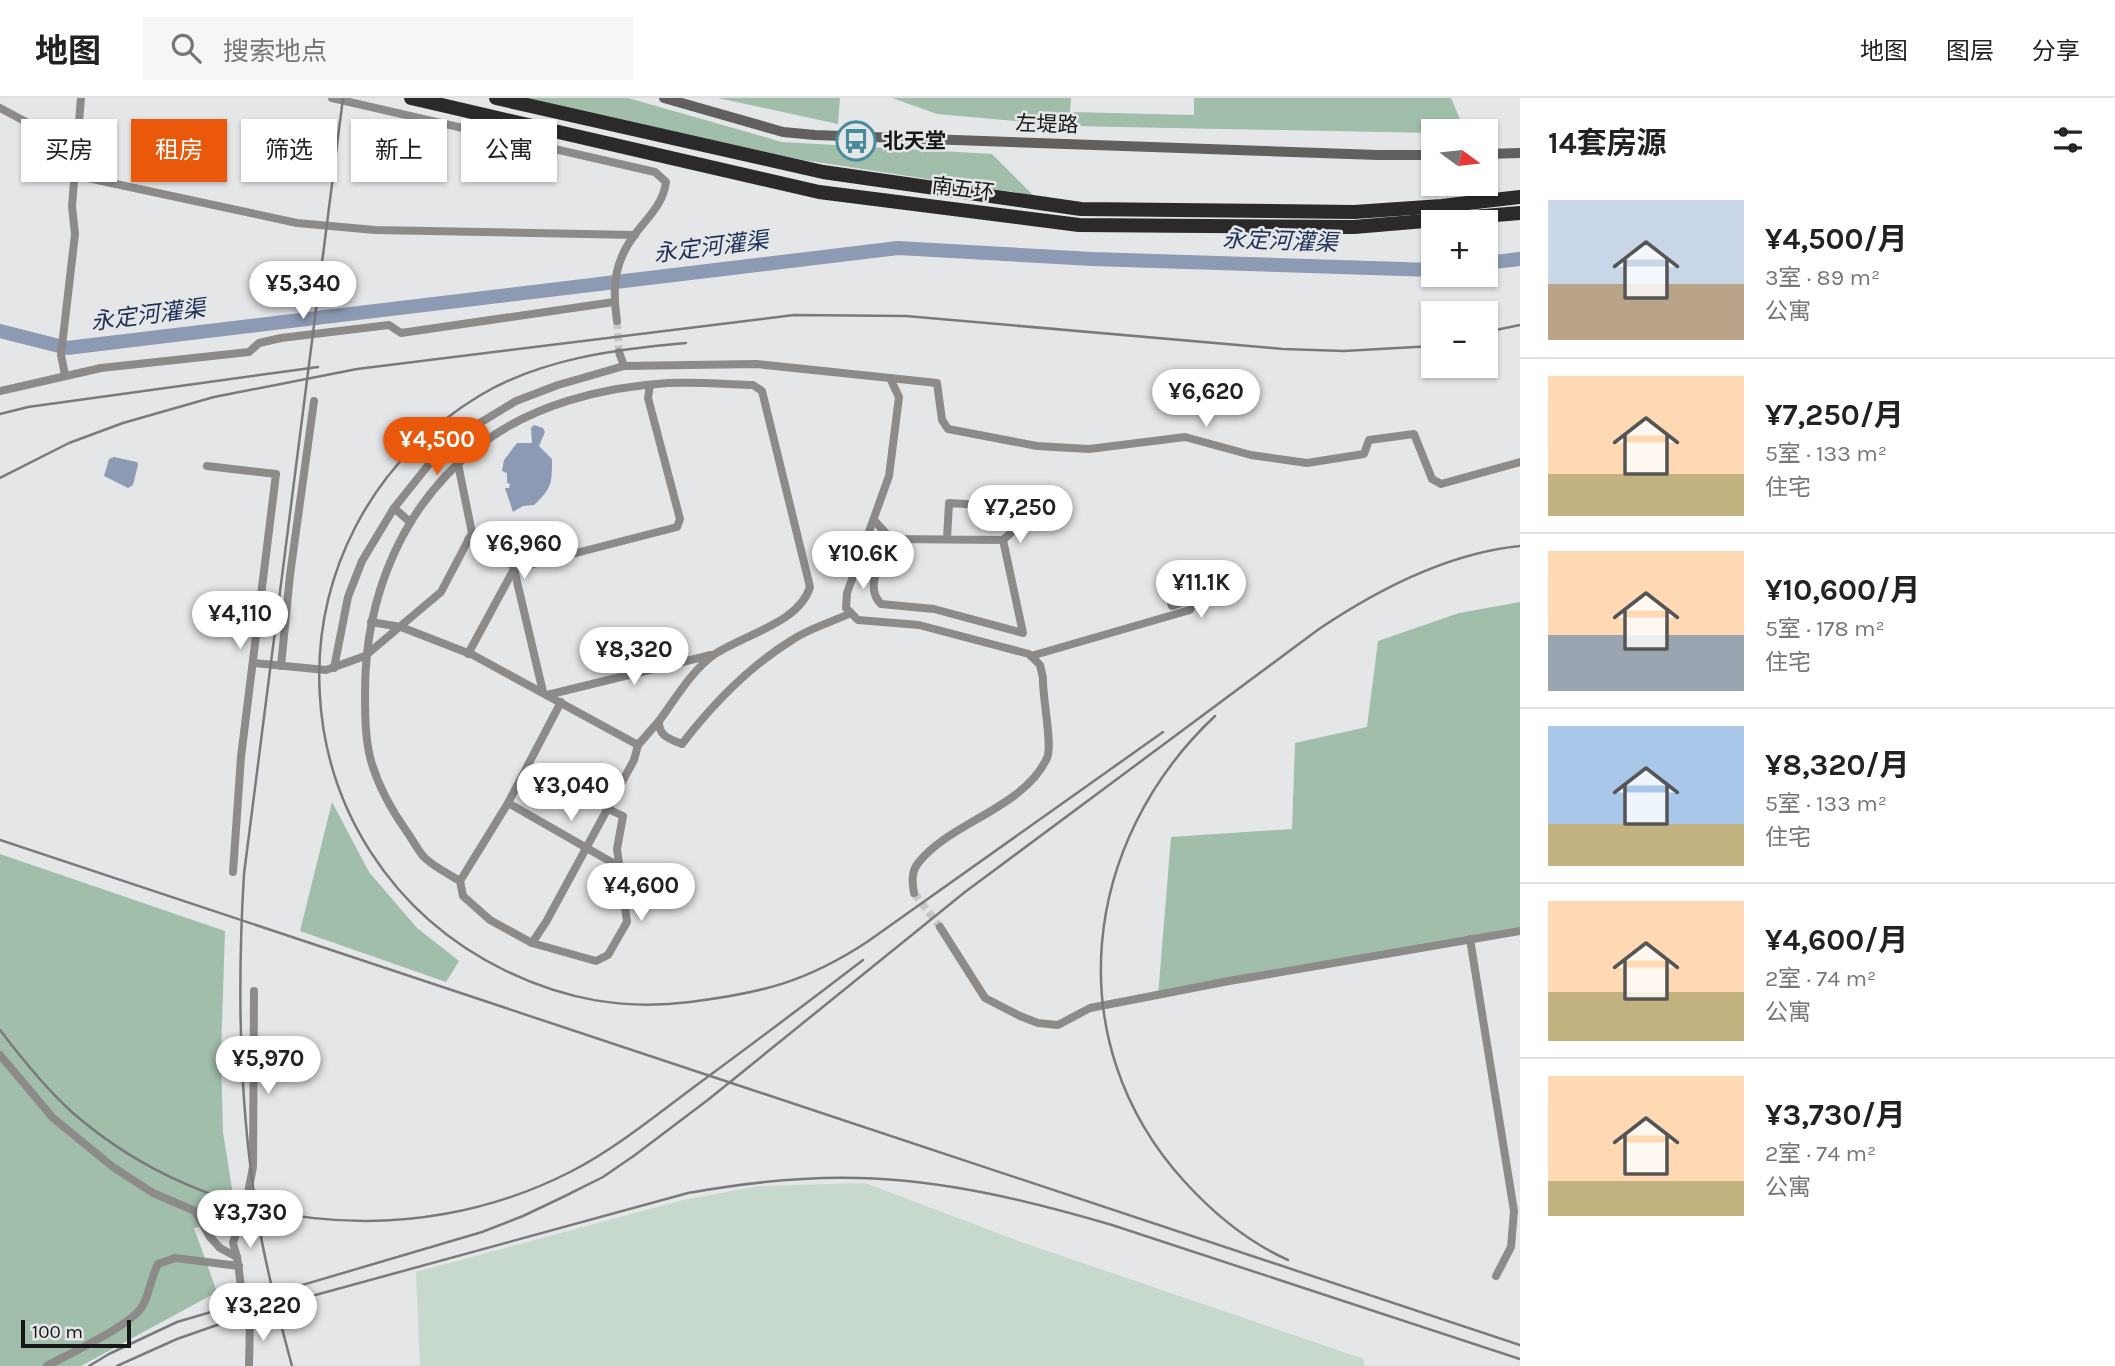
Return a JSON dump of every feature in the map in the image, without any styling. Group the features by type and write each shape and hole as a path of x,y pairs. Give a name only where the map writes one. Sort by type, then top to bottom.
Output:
{"highway":[{"name":"南五环","path":"411,98 819,192 1079,225 1354,227 1520,213"},
{"name":"南五环","path":"496,98 822,172 1081,209 1354,212 1520,197"}],"main road":[{"name":"左堤路","path":"664,98 783,132 815,135 1421,155"},
{"path":"1498,154 1520,153"}],"street":[{"path":"79,119 81,98"},
{"path":"332,98 655,172 667,182 664,194 655,211 635,235 616,270 614,302 617,321"},
{"path":"0,108 21,119"},
{"path":"65,375 61,355 75,234 72,205 74,182"},
{"path":"107,182 297,223 375,230 635,235"},
{"path":"0,391 101,368 249,352 259,343 281,338 389,326 401,333 614,302"},
{"path":"619,352 624,366"},
{"path":"334,668 348,597 362,561 394,508 430,463 470,429 516,401 558,385 624,366 756,364 937,383 942,420 948,429 1037,446 1089,449 1185,437 1251,455 1307,463 1364,454 1369,440 1413,434 1433,479 1441,485 1520,462"},
{"path":"671,366 671,383"},
{"path":"890,378 900,397 889,476 847,593 846,608 858,620 919,625 1031,656 1040,665 1043,678 1048,755 1033,779 989,813 941,843 918,863 912,874 914,893"},
{"path":"460,881 426,859 394,812 371,761 365,716 365,656 371,622 389,561 410,522 443,478 480,445 560,402 671,383 753,385 762,391 810,587 807,598 797,610 714,654 545,694"},
{"path":"468,654 514,569 677,527 680,519 648,398 650,385"},
{"path":"281,666 290,575 314,401"},
{"path":"253,663 326,670 334,668 365,656 441,592 472,533 458,464"},
{"path":"207,466 276,474 241,757 233,872"},
{"path":"874,520 891,539 1003,540 1013,531 1013,507 949,503 947,539"},
{"path":"394,508 410,522"},
{"path":"891,539 875,577 873,590 881,604 934,609 1023,632 1003,540"},
{"path":"468,540 480,541 509,557 545,694"},
{"path":"1031,656 1190,610 1200,595 1205,573 1199,565 1163,577 1172,606 1200,595"},
{"path":"659,721 662,735 682,744 712,708 748,674 793,639 851,613"},
{"path":"371,622 401,627 468,654 638,745"},
{"path":"532,943 634,760 638,745 693,674 714,654"},
{"path":"561,702 508,803 460,881 463,896 490,920 532,943 596,961 608,955 627,922 617,849 623,816 606,808"},
{"path":"508,803 620,867"},
{"path":"940,927 985,998 1038,1023 1058,1025 1090,1009 1229,981 1520,931"},
{"path":"1471,939 1516,1226 1511,1247 1496,1276"},
{"path":"247,1198 253,1167 254,991"},
{"path":"0,1055 53,1118 113,1167 153,1193 195,1211 210,1237 238,1262"},
{"path":"241,1286 233,1243 243,1213"},
{"path":"47,1366 132,1319 143,1305 158,1264 175,1258 238,1262"},
{"path":"249,1366 250,1320"}],"green space":[{"path":"521,98 628,98 782,142 992,154 1033,195 803,160"},
{"path":"718,98 840,98 838,124"},
{"path":"892,98 1071,98 1070,112 1194,115 1194,98 1451,98 1460,119 1421,119 1421,133 1071,126 937,114"},
{"path":"1520,602 1520,933 1158,996 1171,837 1292,829 1295,743 1367,727 1378,641 1459,613"},
{"path":"332,802 369,872 417,928 459,961 446,982 300,931"},
{"path":"0,854 225,931 221,1055 223,1132 237,1221 194,1228 217,1292 81,1366 0,1366"},
{"path":"865,1183 1021,1242 1364,1359 1364,1366 420,1366 416,1272 683,1200 759,1186"}],"water":[{"path":"534,425 543,428 545,432 539,446 552,459 551,480 548,490 534,505 523,506 513,512 505,488 509,488 510,484 507,483 507,473 502,471 504,460 517,443 532,443 531,428"},
{"path":"114,457 137,462 133,485 128,488 104,476 109,459"}],"waterway":[{"name":"永定河灌渠","path":"0,331 67,348 898,248 1093,259 1421,270"},
{"name":"永定河灌渠","path":"1498,262 1520,259"}],"tunnel":[{"path":"617,321 619,352"},
{"path":"914,893 940,927"},
{"path":"241,1286 250,1320"}],"railway":[{"path":"292,1366 261,1238 247,1134 240,1004 242,917 244,874 343,98"},
{"path":"0,478 69,443 123,423 214,397 357,369 794,315 906,316 1283,349 1344,351 1421,347"},
{"path":"1498,330 1520,325"},
{"path":"686,343 579,358 527,373 479,396 406,455 355,527 326,608 320,692 334,775 371,852 428,919 506,971 573,996 642,1005 690,1002 762,990 824,967 867,942 1163,732"},
{"path":"0,414 28,407 318,367"},
{"path":"89,1366 177,1322 482,1232 523,1216 603,1177 709,1099 965,892 1319,629 1389,587 1440,565 1467,556 1520,546"},
{"path":"1215,716 1170,766 1136,822 1113,881 1102,943 1103,1005 1117,1067 1143,1126 1184,1181 1207,1204 1245,1236 1288,1260"},
{"path":"0,840 1520,1345"},
{"path":"0,1030 53,1094 73,1113 127,1153 187,1184 249,1206 314,1218 380,1221 446,1214 510,1197 572,1171 635,1131 863,960"},
{"path":"117,1366 177,1339 257,1311 688,1193 816,1178 891,1180 955,1187 1050,1208 1112,1225 1520,1359"}],"place":[{"name":"北天堂","path":"856,141"}]}
